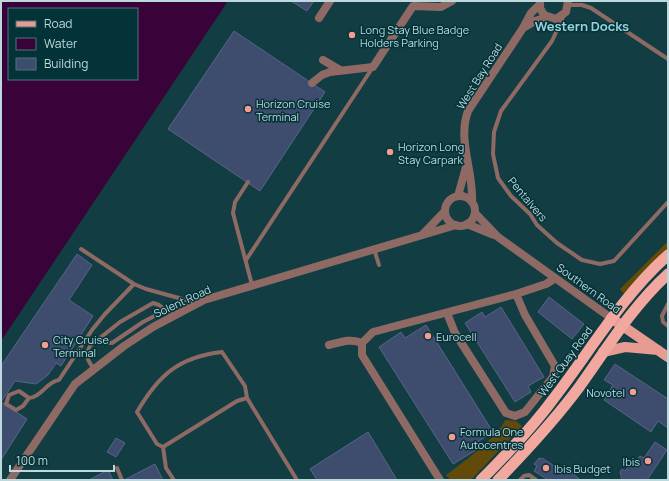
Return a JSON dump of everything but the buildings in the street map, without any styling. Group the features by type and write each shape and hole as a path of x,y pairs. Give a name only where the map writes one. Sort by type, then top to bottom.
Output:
{"highway":[{"name":"West Quay Road","path":"481,480 525,435 554,399 611,318 644,279 668,255"},
{"path":"498,480 533,445 579,387 621,326 639,303 668,274"}],"main road":[{"name":"Southern Road","path":"611,318 668,357"},
{"path":"603,352 625,347 658,350"}],"street":[{"path":"319,18 330,1"},
{"path":"312,83 322,75 340,70 373,67 413,6 441,7 452,1"},
{"path":"540,3 541,12 547,17"},
{"name":"West Bay Road","path":"472,202 471,178 467,164 464,126 468,111 523,28 531,13 540,3"},
{"path":"564,15 568,3"},
{"name":"West Bay Road","path":"523,28 535,21 547,17 556,19 564,15"},
{"path":"323,60 340,70"},
{"name":"West Bay Road","path":"458,196 465,176 467,164"},
{"path":"458,196 466,197 472,202 475,213 474,217 467,224 456,225 448,220 445,211 449,201 458,196"},
{"name":"Solent Road","path":"423,234 445,211"},
{"name":"Southern Road","path":"475,213 498,237 554,279 611,318"},
{"name":"Southern Road","path":"467,224 498,237"},
{"name":"Solent Road","path":"10,480 75,384 138,336 199,303 252,285 456,225"},
{"path":"440,480 362,355 362,343 373,332 516,294 546,284 554,279"},
{"path":"447,313 455,333 506,413 515,416 525,412 553,377 555,366 525,315 516,294"},
{"path":"329,345 347,340 356,340 362,343"}],"lane":[{"path":"568,3 591,8 668,59"},
{"name":"Pentalvers","path":"564,15 552,41 501,111 494,132 493,154 498,178 511,196 530,214 537,225 557,243 582,260 600,264 614,261 668,202"},
{"path":"246,260 373,67"},
{"path":"248,182 235,202 233,213 252,285"},
{"path":"81,249 134,284 157,293 199,303"},
{"path":"374,249 379,265"},
{"path":"29,398 23,406 16,410 6,404 9,395 19,392 29,398 36,397 54,381 59,380 92,330 134,284"},
{"path":"94,369 87,357 87,351 96,341 120,322 153,303 159,305 174,316"},
{"path":"668,304 662,316 663,322 668,326"},
{"path":"96,341 112,343 143,322 166,310"},
{"path":"163,447 157,444 137,412 155,384 165,373 182,364 211,353 222,352 244,386 247,398 297,480"},
{"path":"163,447 237,401 247,398"},
{"path":"163,447 166,468 174,480"},
{"path":"117,468 122,480"},
{"path":"520,480 524,476 529,475 536,480"}],"shaded area":[{"path":"668,241 668,252 625,295 620,289"},
{"path":"505,420 516,421 522,426 471,480 450,480 446,475 470,457 496,434"}],"water":[{"path":"1,1 228,1 1,341"}],"place":[{"name":"Long Stay Blue Badge Holders Parking","path":"352,35"},
{"name":"Horizon Cruise Terminal","path":"248,109"},
{"name":"Horizon Long Stay Carpark","path":"390,152"},
{"name":"Eurocell","path":"428,336"},
{"name":"City Cruise Terminal","path":"45,345"},
{"name":"Novotel","path":"633,392"},
{"name":"Formula One Autocentres","path":"452,437"},
{"name":"Ibis","path":"648,461"},
{"name":"Ibis Budget","path":"546,468"}],"district":[{"name":"Western Docks","path":"582,26"}]}
